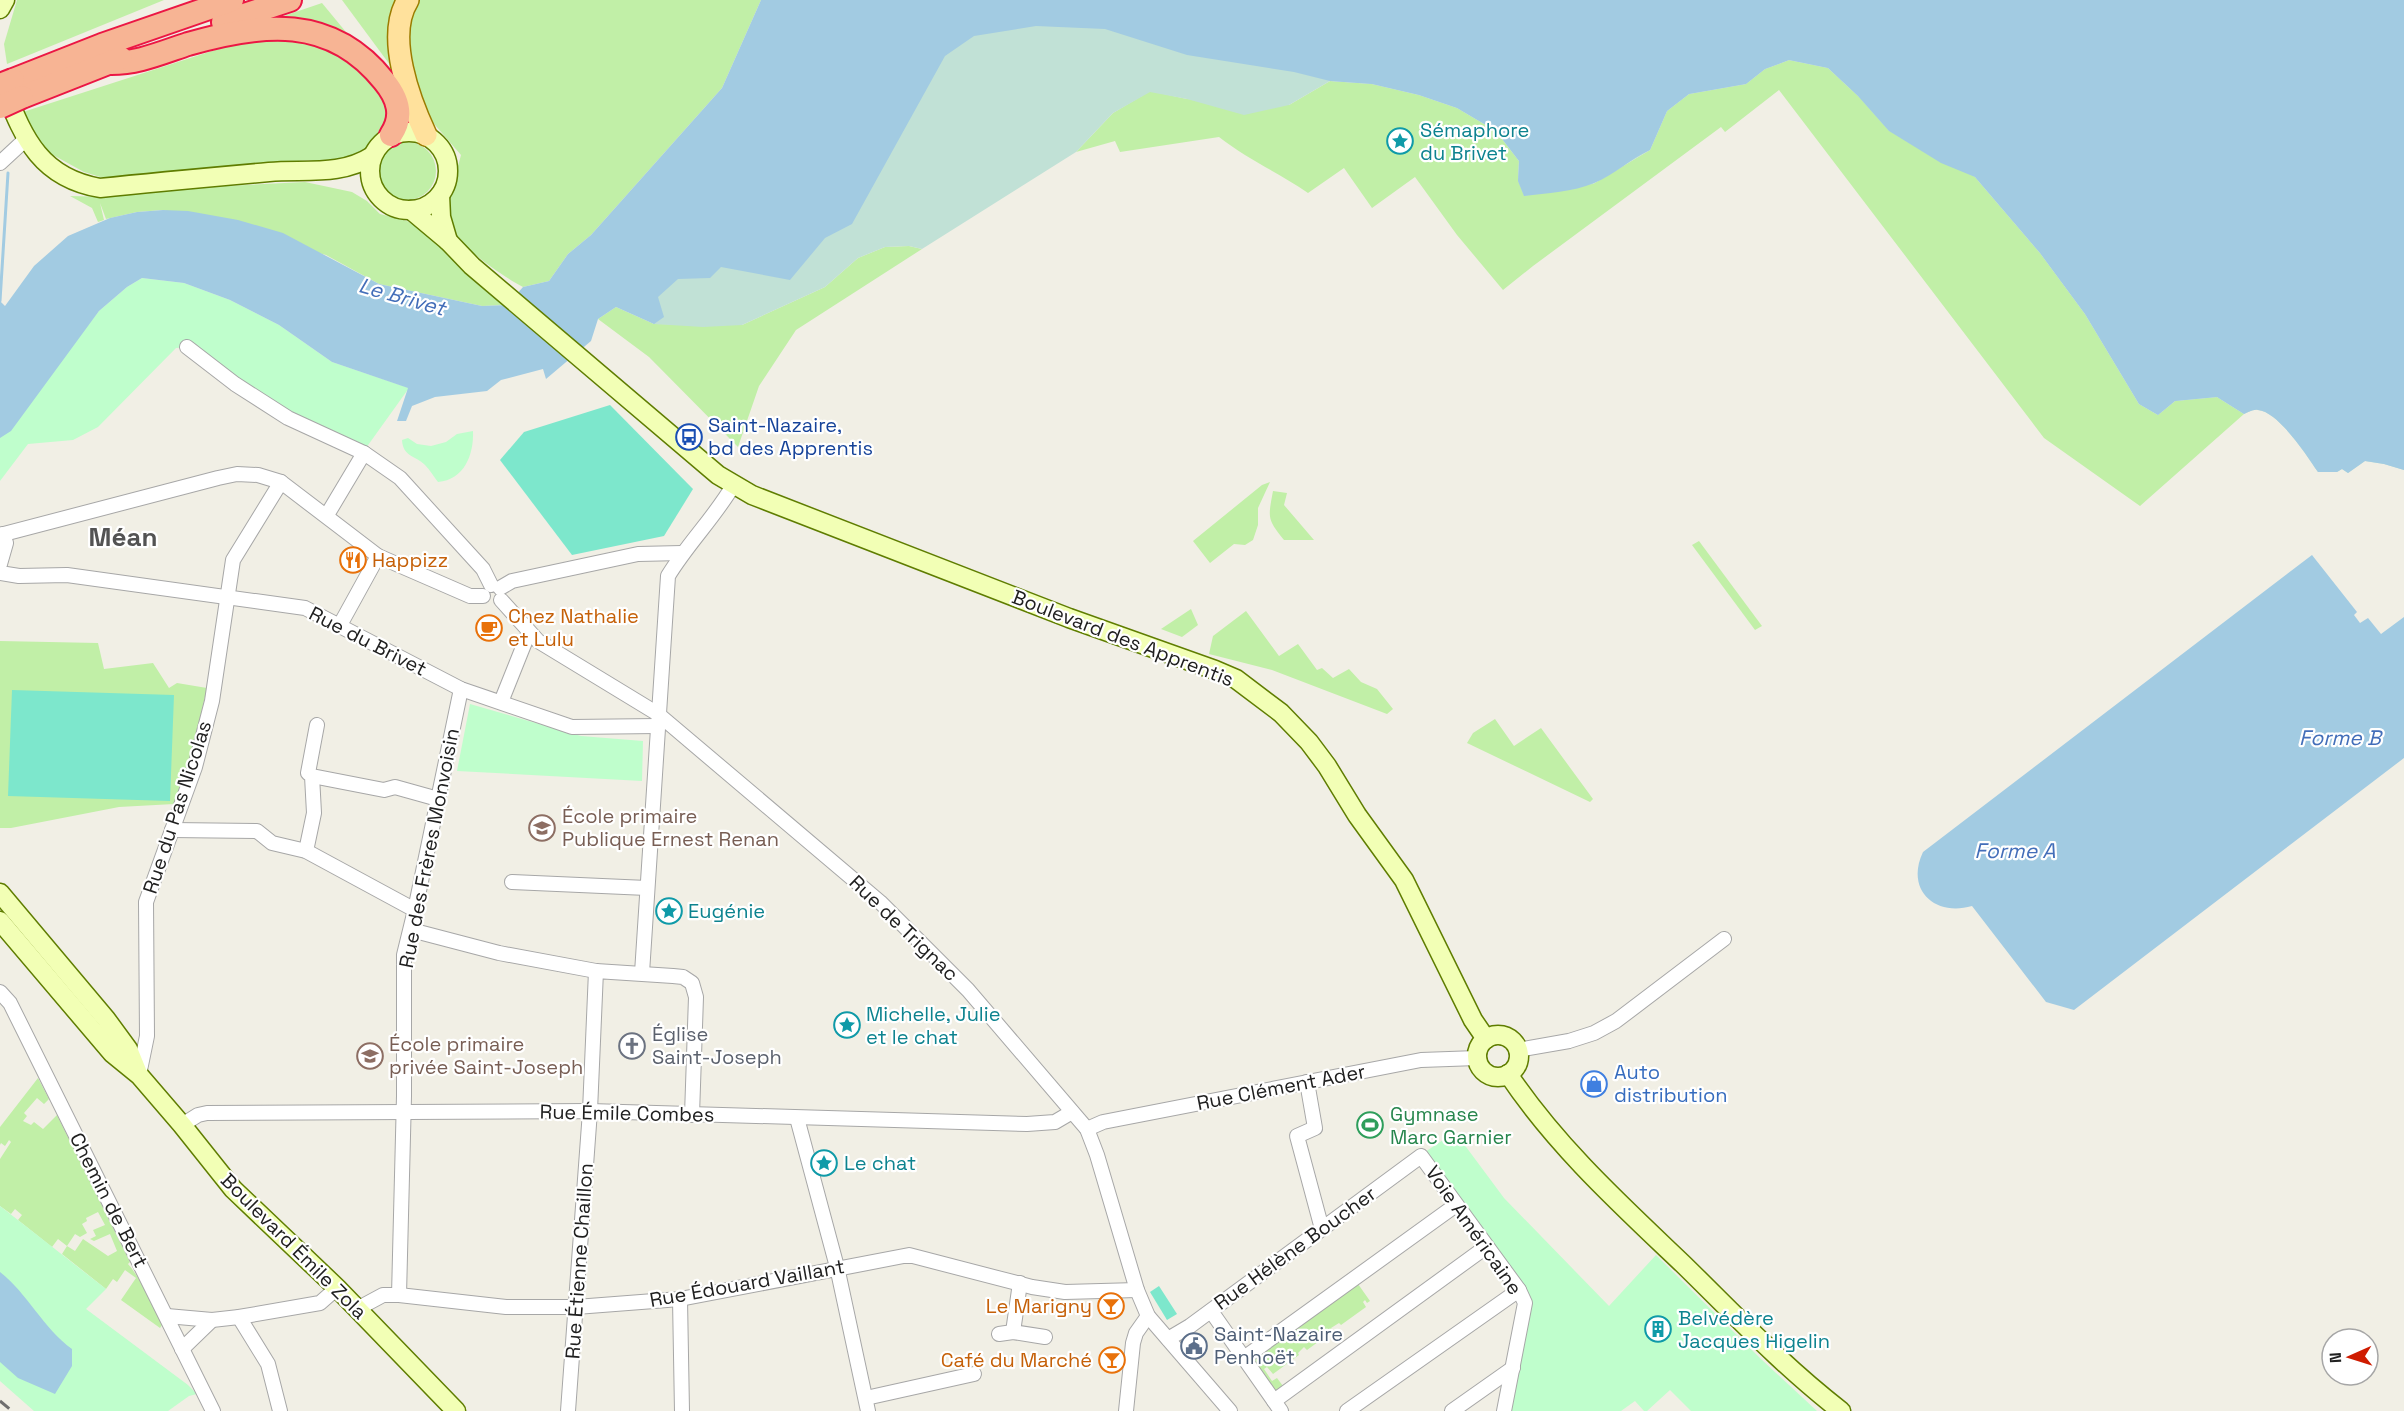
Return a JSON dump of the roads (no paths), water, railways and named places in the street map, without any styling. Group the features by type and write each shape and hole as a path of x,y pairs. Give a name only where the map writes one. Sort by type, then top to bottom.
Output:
{"highway":[{"path":"105,54 115,31 189,0"},
{"path":"105,54 232,0"},
{"path":"0,106 9,85 105,54 290,0"},
{"path":"105,54 128,64 188,44 244,30 284,27 317,33 330,38 359,57 391,89 399,112 398,125 392,135"}],"main road":[{"path":"0,9 5,0"},
{"path":"408,0 404,6 398,34 404,75 408,95 426,135 441,148 445,157 447,176 440,195 441,217 448,241"},
{"path":"9,85 26,139 44,162 56,172 83,185 100,188 289,170 336,170 361,163 372,156"},
{"path":"376,193 369,168 372,156 383,140 403,132 426,135"},
{"path":"336,170 359,181 391,206 411,210 432,203 440,195"},
{"name":"Boulevard des Apprentis","path":"411,210 488,279 718,475 761,499 1069,618 1215,670 1236,679 1261,697 1281,713 1309,742 1327,766 1357,815 1404,880 1473,1020 1486,1039"},
{"name":"Boulevard Émile Zola","path":"0,893 106,1019 128,1049 139,1075"},
{"name":"Boulevard Émile Zola","path":"0,921 112,1053 139,1075 233,1189 337,1288 456,1411"},
{"path":"1498,1035 1510,1039 1518,1050 1517,1064 1502,1077 1488,1075 1482,1071 1477,1058 1479,1047 1486,1039 1498,1035"},
{"path":"1508,1074 1553,1135 1609,1194 1773,1353 1841,1411"}],"street":[{"path":"0,163 26,139"},
{"name":"Rue de Trignac","path":"188,347 235,384 288,418 364,453 407,485 483,568 494,592 528,632 657,720 880,902 968,990 1087,1129 1097,1155 1137,1290 1148,1316 1230,1411"},
{"path":"327,515 364,453"},
{"path":"0,564 6,543 2,534 237,474 258,475 281,482 378,556 470,596 494,592 512,581 638,554 682,553"},
{"name":"Rue du Pas Nicolas","path":"139,1075 147,1035 146,902 195,767 212,701 233,560 281,482"},
{"path":"642,973 668,576 682,553 713,517 734,484"},
{"path":"340,625 378,556"},
{"name":"Rue du Brivet","path":"0,573 19,576 67,575 305,608 461,689 572,727 657,720"},
{"path":"501,702 528,632"},
{"name":"Rue des Frères Monvoisin","path":"399,1294 404,1112 404,955 416,910 461,689"},
{"path":"317,724 308,773 312,776 384,790 395,787 438,798"},
{"path":"306,851 314,813 312,776"},
{"path":"172,830 257,831 272,843 306,851 416,910"},
{"path":"512,882 647,888"},
{"path":"411,930 499,953 596,972 683,977 692,983 696,997 692,1114"},
{"path":"1518,1050 1569,1041 1594,1033 1616,1021 1724,939"},
{"name":"Rue Étienne Chaillon","path":"568,1411 590,1111 596,972"},
{"name":"Chemin de Bert","path":"0,992 10,1003 213,1411"},
{"name":"Rue Clément Ader","path":"1087,1129 1103,1122 1421,1060 1477,1058"},
{"path":"1307,1082 1315,1128 1297,1136 1322,1229"},
{"name":"Rue Émile Combes","path":"182,1125 198,1115 207,1113 590,1111 1048,1124 1072,1112"},
{"path":"797,1118 837,1267 867,1405 974,1374"},
{"name":"Rue Hélène Boucher","path":"1168,1339 1211,1311 1421,1156"},
{"name":"Voie Américaine","path":"1421,1156 1519,1290 1525,1303 1503,1411"},
{"path":"1244,1358 1456,1205"},
{"path":"1211,1311 1278,1406 1486,1247"},
{"name":"Rue Édouard Vaillant","path":"357,1309 383,1295 399,1294 506,1307 576,1307 680,1299 837,1267 909,1255 1065,1292 1137,1290"},
{"path":"1020,1283 1006,1333 1045,1336"},
{"path":"167,1316 213,1320 239,1317 320,1303 337,1288"},
{"path":"1347,1411 1519,1290"},
{"path":"680,1299 682,1411"},
{"path":"1126,1411 1133,1343 1136,1332 1148,1316"},
{"path":"239,1317 268,1364 280,1411"},
{"path":"182,1349 213,1320"},
{"path":"1452,1411 1513,1368"}],"water":[{"name":"Le Brivet","path":"761,0 2404,0 2404,470 2365,461 2348,473 2342,469 2337,472 2318,472 2292,436 2275,418 2258,410 2244,414 2217,397 2175,401 2158,415 2139,404 2085,314 2040,253 1975,177 1941,163 1889,131 1858,96 1828,68 1789,60 1765,69 1746,84 1689,94 1667,111 1650,150 1608,176 1577,188 1524,196 1518,181 1519,161 1496,131 1457,108 1419,95 1372,84 1330,81 1294,72 1187,55 1105,29 1036,26 974,36 945,56 852,224 825,238 790,280 721,267 710,278 678,279 658,297 664,317 654,324 616,307 598,319 591,341 546,379 543,369 501,380 487,391 435,397 412,406 406,421 397,421 408,388 332,362 279,325 230,300 184,283 142,278 127,287 99,311 11,431 0,438 0,301 5,306 34,266 68,236 110,218 137,212 188,211 238,220 283,233 379,284 482,306 507,305 523,287 549,281 568,254 591,235 722,88"},
{"path":"2312,555 2357,612 2354,615 2360,623 2368,618 2381,634 2404,617 2404,758 2074,1010 2046,1002 1972,906 1946,908 1935,904 1927,897 1921,889 1918,878 1918,866 1923,852"},
{"path":"0,1272 19,1290 52,1331 72,1349 72,1366 55,1394 18,1378 0,1362"}],"waterway":[{"path":"0,301 8,173"}],"railway":[{"path":"0,1401 12,1411"}],"place":[{"name":"Sémaphore du Brivet","path":"1400,141"},
{"name":"Saint-Nazaire, bd des Apprentis","path":"689,437"},
{"name":"Happizz","path":"353,560"},
{"name":"Chez Nathalie et Lulu","path":"489,628"},
{"name":"École primaire Publique Ernest Renan","path":"542,828"},
{"name":"Eugénie","path":"669,911"},
{"name":"Michelle, Julie et le chat","path":"847,1025"},
{"name":"Église Saint-Joseph","path":"632,1046"},
{"name":"École primaire privée Saint-Joseph","path":"370,1056"},
{"name":"Auto distribution","path":"1594,1084"},
{"name":"Gymnase Marc Garnier","path":"1370,1125"},
{"name":"Le chat","path":"824,1163"},
{"name":"Le Marigny","path":"1111,1306"},
{"name":"Belvédère Jacques Higelin","path":"1658,1329"},
{"name":"Saint-Nazaire Penhoët","path":"1194,1346"},
{"name":"Café du Marché","path":"1112,1360"}],"district":[{"name":"Méan","path":"123,537"}],"water label":[{"name":"Forme B","path":"2340,738"},
{"name":"Forme A","path":"2015,851"}]}
